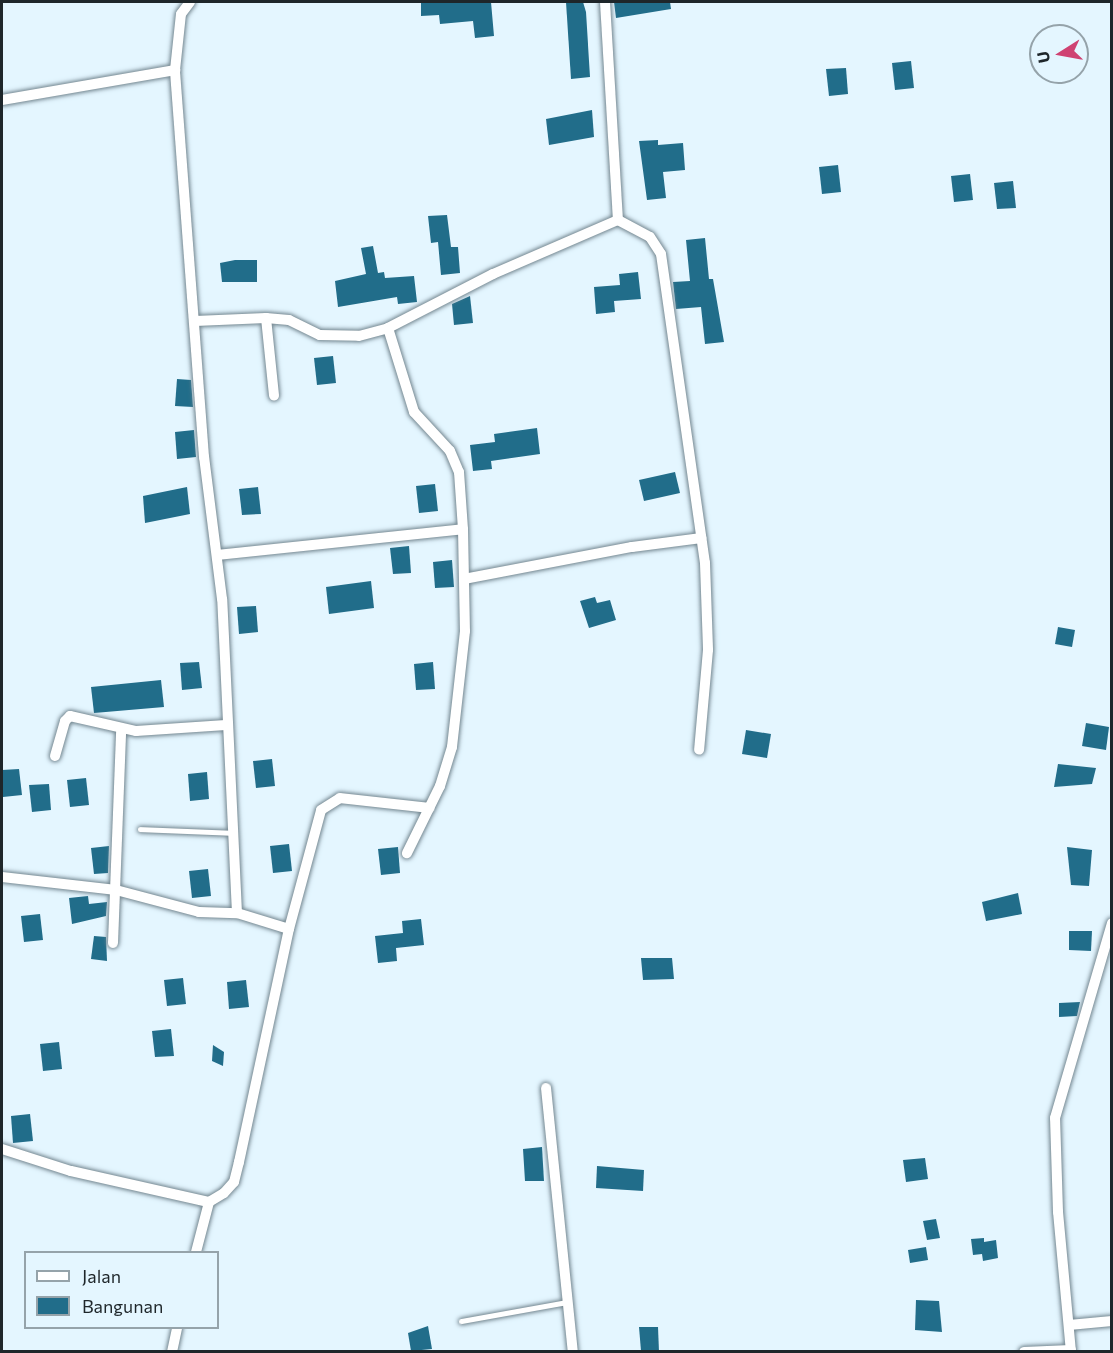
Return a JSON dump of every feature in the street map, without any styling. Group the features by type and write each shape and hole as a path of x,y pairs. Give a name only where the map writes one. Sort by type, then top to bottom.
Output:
{"street":[{"path":"605,2 618,220"},
{"path":"185,4 175,70 204,458 222,599 226,724 237,913"},
{"path":"2,100 175,70"},
{"path":"195,321 266,318 289,320 331,338 359,336 388,328 493,274 618,220"},
{"path":"618,220 650,237 661,254 701,538 708,608 699,750"},
{"path":"266,318 274,396"},
{"path":"388,328 414,412 450,451 459,472 463,528 465,631 452,747 429,808 407,853"},
{"path":"217,555 463,528"},
{"path":"464,579 632,547 701,538"},
{"path":"55,756 65,721 70,716 121,730 226,724"},
{"path":"113,943 121,730"},
{"path":"2,1149 71,1172 209,1202 224,1194 234,1182 289,929 326,804 340,798 429,808"},
{"path":"2,877 116,890 199,912 237,913 289,929"},
{"path":"1024,1352 1071,1351 1058,1212 1055,1118 1112,923"},
{"path":"546,1088 573,1352"},
{"path":"196,1251 209,1202"},
{"path":"1069,1325 1112,1321"},
{"path":"172,1352 177,1329"}],"lane":[{"path":"140,829 234,833"},
{"path":"461,1321 569,1302"}],"building":[{"path":"421,2 491,2 494,36 475,38 473,21 440,24 439,15 421,16"},
{"path":"566,2 583,2 586,12 590,77 571,79"},
{"path":"614,2 670,2 671,9 616,18"},
{"path":"911,61 914,88 895,90 892,63"},
{"path":"846,68 848,94 829,96 826,69"},
{"path":"592,110 594,137 549,145 546,119"},
{"path":"658,140 658,145 683,143 685,170 663,172 666,198 647,200 639,141"},
{"path":"838,165 841,192 822,194 819,167"},
{"path":"970,174 973,200 954,202 951,176"},
{"path":"1013,181 1016,208 997,209 994,183"},
{"path":"447,215 451,247 458,247 460,273 441,275 438,242 431,243 428,216"},
{"path":"705,238 709,279 713,279 724,342 705,344 701,307 676,309 673,282 690,281 686,240"},
{"path":"373,246 378,273 384,272 385,278 414,276 417,302 398,304 397,297 338,307 335,281 366,274 361,248"},
{"path":"257,260 257,282 222,282 220,263"},
{"path":"638,272 641,299 614,301 615,312 596,314 594,287 620,285 619,274"},
{"path":"470,296 473,323 454,325 452,304"},
{"path":"333,356 336,383 317,385 314,358"},
{"path":"177,379 191,380 193,407 175,406"},
{"path":"537,428 540,454 491,461 492,469 473,471 470,445 495,442 494,434"},
{"path":"194,430 196,457 177,459 175,432"},
{"path":"675,472 680,493 644,501 639,480"},
{"path":"435,484 438,511 419,513 416,486"},
{"path":"187,487 190,514 145,523 143,496"},
{"path":"258,487 261,514 242,515 239,489"},
{"path":"409,546 411,573 393,574 390,548"},
{"path":"452,560 454,587 435,588 433,562"},
{"path":"371,581 374,608 329,614 326,587"},
{"path":"595,597 597,603 610,600 616,620 589,628 580,601"},
{"path":"256,606 258,632 239,634 237,607"},
{"path":"1058,627 1075,630 1072,647 1055,644"},
{"path":"199,662 202,688 182,690 180,663"},
{"path":"433,662 435,689 416,690 414,664"},
{"path":"161,680 164,707 94,713 91,687"},
{"path":"1086,723 1109,727 1106,750 1082,746"},
{"path":"746,730 771,734 767,758 742,754"},
{"path":"272,759 275,786 256,788 253,761"},
{"path":"1058,764 1096,768 1092,784 1054,787"},
{"path":"19,769 22,795 3,797 2,770"},
{"path":"207,772 209,799 190,801 188,774"},
{"path":"86,778 89,805 70,807 67,780"},
{"path":"49,784 51,810 32,812 29,785"},
{"path":"289,844 292,871 273,873 270,846"},
{"path":"109,846 108,873 94,874 91,848"},
{"path":"398,847 400,873 381,875 378,849"},
{"path":"1067,847 1092,850 1089,886 1071,885"},
{"path":"208,869 211,896 192,898 189,871"},
{"path":"1018,893 1022,914 986,921 982,902"},
{"path":"88,896 89,904 107,902 106,916 72,924 69,898"},
{"path":"40,914 43,940 24,942 21,916"},
{"path":"421,919 424,945 396,948 397,961 378,963 375,936 403,933 402,921"},
{"path":"1069,931 1092,931 1091,951 1069,950"},
{"path":"94,936 106,937 107,961 91,959"},
{"path":"641,958 672,958 674,979 643,980"},
{"path":"183,978 186,1004 167,1006 164,980"},
{"path":"246,980 249,1007 229,1009 227,982"},
{"path":"1080,1002 1077,1016 1059,1017 1059,1003"},
{"path":"171,1029 174,1056 155,1057 152,1031"},
{"path":"59,1042 62,1069 43,1071 40,1044"},
{"path":"213,1045 224,1052 223,1066 212,1061"},
{"path":"30,1114 33,1141 13,1143 11,1116"},
{"path":"542,1147 544,1181 525,1181 523,1149"},
{"path":"925,1158 928,1179 906,1182 903,1160"},
{"path":"597,1166 644,1170 643,1191 596,1188"},
{"path":"936,1219 940,1238 927,1240 923,1221"},
{"path":"984,1238 984,1242 996,1240 998,1258 983,1261 982,1254 973,1255 971,1239"},
{"path":"926,1247 928,1260 910,1263 908,1250"},
{"path":"916,1300 939,1301 942,1332 915,1330"},
{"path":"428,1326 432,1349 411,1351 408,1333"},
{"path":"639,1327 658,1327 659,1352 641,1351"}]}
